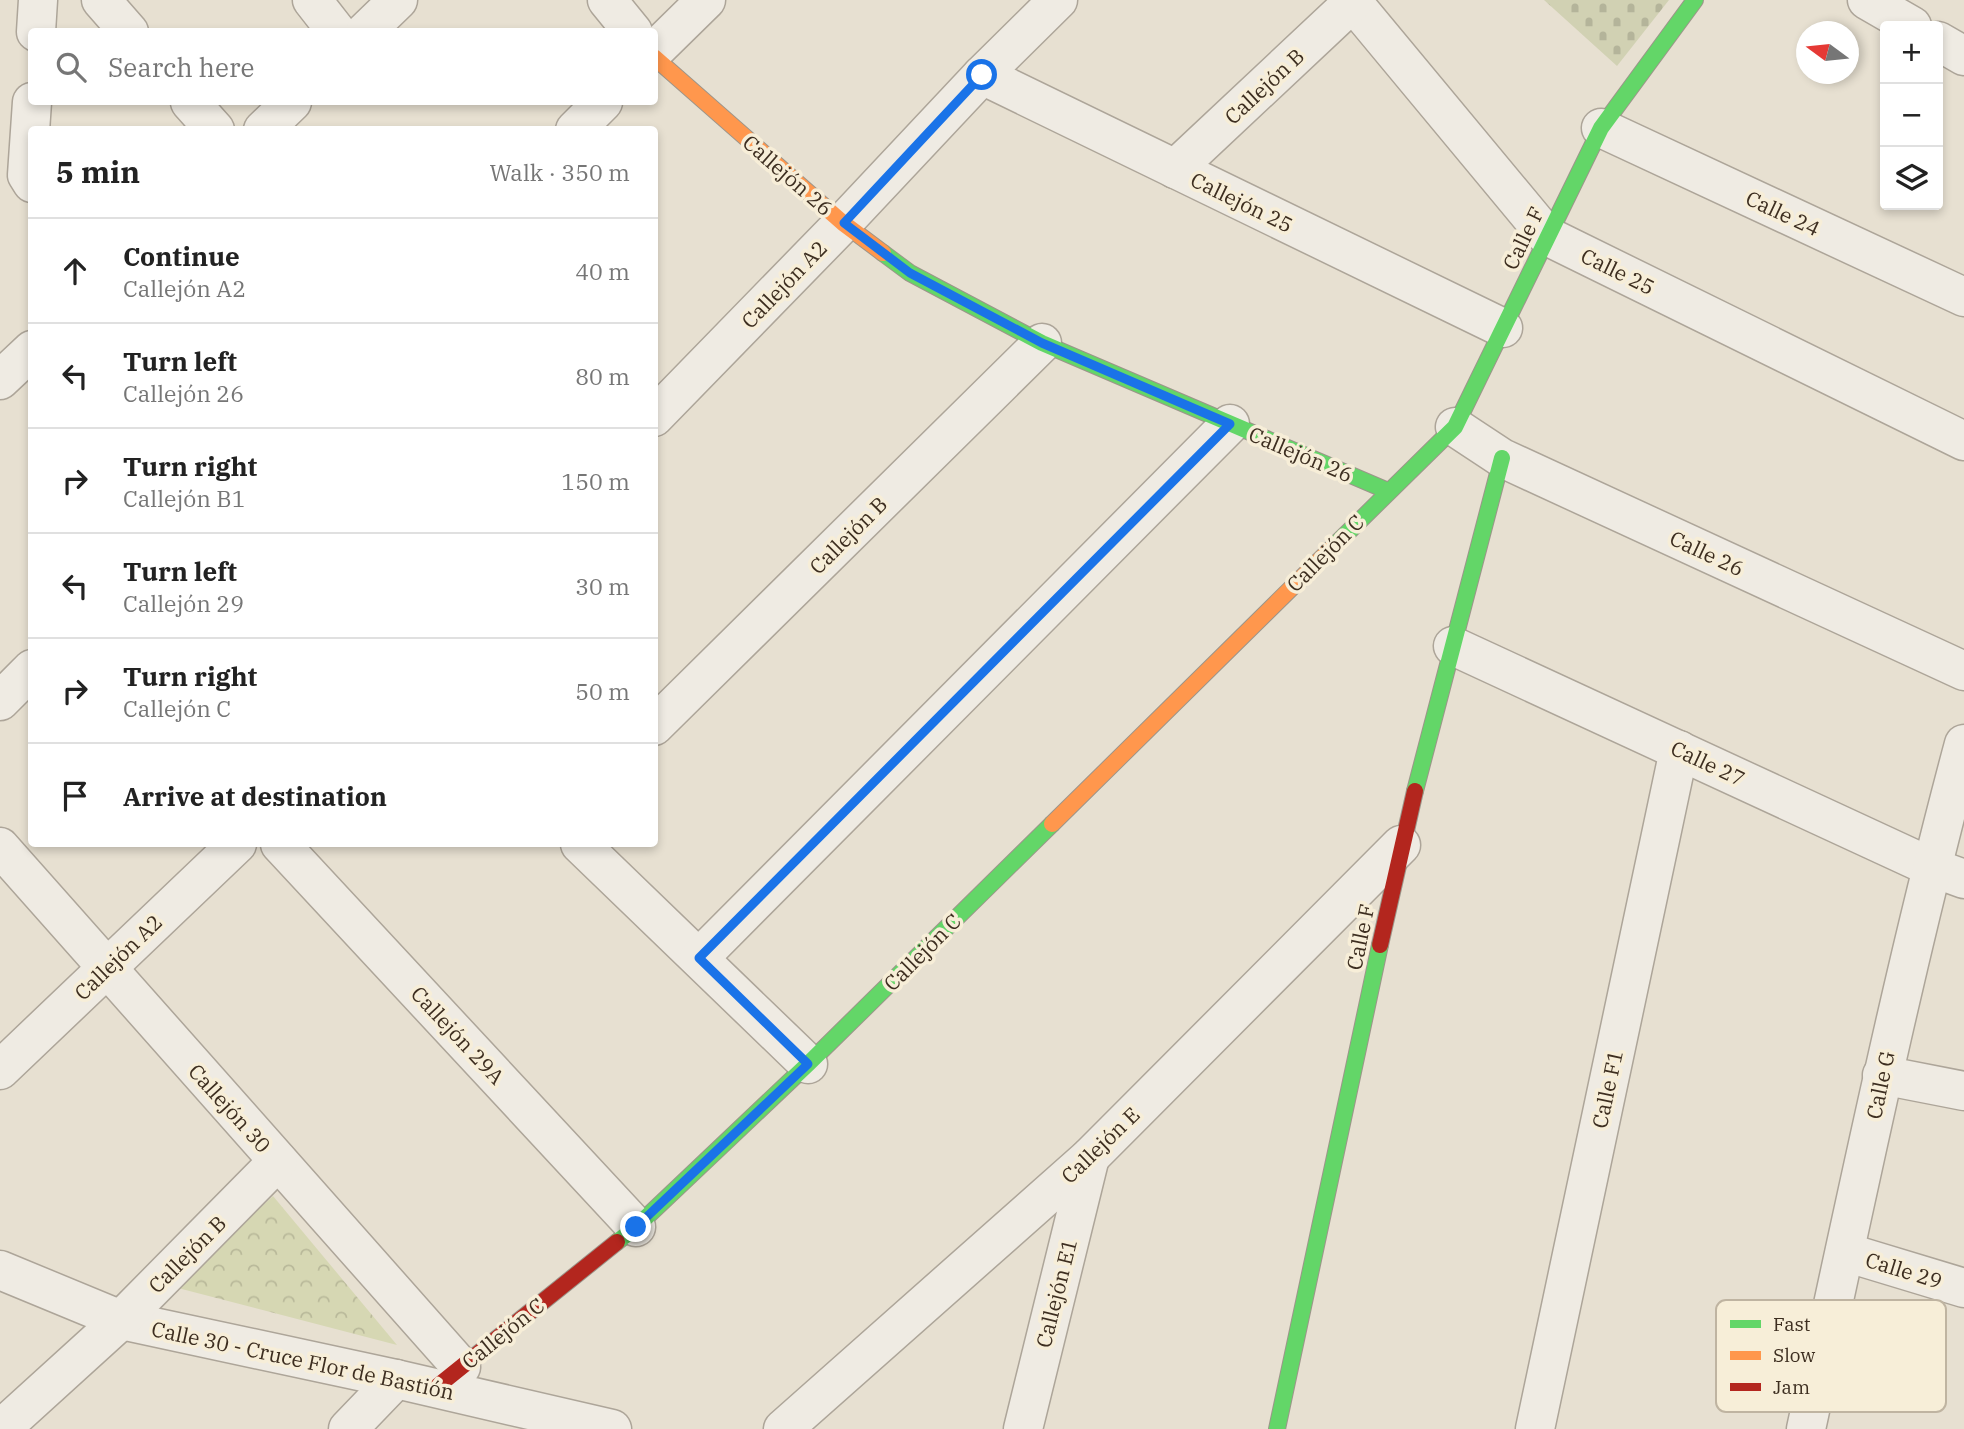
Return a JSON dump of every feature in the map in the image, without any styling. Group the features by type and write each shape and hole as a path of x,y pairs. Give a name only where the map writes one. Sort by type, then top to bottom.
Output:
{"street":[{"path":"36,28 38,0"},
{"path":"101,0 126,28"},
{"path":"312,0 334,28"},
{"path":"369,28 398,0"},
{"path":"607,0 630,28"},
{"path":"658,47 706,0"},
{"name":"Callejón A2","path":"658,413 844,223 982,75 1058,0"},
{"name":"Calle F","path":"1388,491 1455,428 1601,128 1695,0"},
{"path":"1867,0 1903,21"},
{"name":"Callejón B","path":"1175,169 1352,1"},
{"name":"Calle 25","path":"1352,1 1547,236 1964,441"},
{"path":"1943,44 1964,56"},
{"name":"Callejón 26","path":"658,60 844,223 910,273 1042,343 1388,491"},
{"name":"Callejón 25","path":"982,75 1503,328"},
{"path":"30,126 32,105"},
{"path":"193,105 211,126"},
{"path":"267,126 289,105"},
{"path":"579,126 600,105"},
{"name":"Calle 24","path":"1601,128 1964,298"},
{"name":"Callejón B","path":"658,722 1042,343"},
{"path":"0,380 28,354"},
{"path":"699,958 1230,424"},
{"name":"Calle 26","path":"1455,428 1502,458 1964,671"},
{"name":"Calle F","path":"1277,1429 1401,845 1502,458"},
{"name":"Callejón C","path":"448,1378 636,1227 808,1064 1388,491"},
{"name":"Calle 27","path":"1453,646 1947,873"},
{"path":"0,701 28,673"},
{"name":"Calle G","path":"1834,1300 1882,1075 1947,873 1964,744"},
{"name":"Calle F1","path":"1535,1429 1679,750"},
{"name":"Callejón E","path":"783,1429 1090,1157 1401,845"},
{"name":"Callejón 30","path":"0,847 278,1161 448,1378"},
{"name":"Callejón A2","path":"0,1070 234,847"},
{"name":"Callejón 29A","path":"283,847 636,1227"},
{"path":"583,847 808,1064"},
{"path":"1882,1075 1964,1091"},
{"name":"Callejón E1","path":"1023,1429 1090,1157"},
{"name":"Callejón B","path":"1,1429 121,1320 278,1161"},
{"name":"Calle 29","path":"1845,1252 1964,1288"},
{"name":"Calle 30 - Cruce Flor de Bastión","path":"0,1270 121,1320 396,1379 448,1378 612,1429"},
{"path":"348,1429 396,1379"}],"green space":[{"path":"1544,0 1669,0 1617,66"},
{"path":"273,1196 397,1345 174,1287"}],"traffic: fast":[{"path":"1335,545 1455,427 1601,128 1695,0"},
{"path":"883,253 910,273 1042,343 1388,491"},
{"path":"1415,791 1502,458"},
{"path":"617,1242 808,1064 1052,824"},
{"path":"1277,1429 1380,945"}],"traffic: slow":[{"path":"658,61 843,223 883,253"},
{"path":"1052,824 1335,545"}],"traffic: jam":[{"path":"1380,945 1415,791"},
{"path":"434,1389 617,1242"}],"route":[{"path":"636,1227 808,1064 699,958 1230,424 1042,343 910,273 844,223 982,75"}]}
